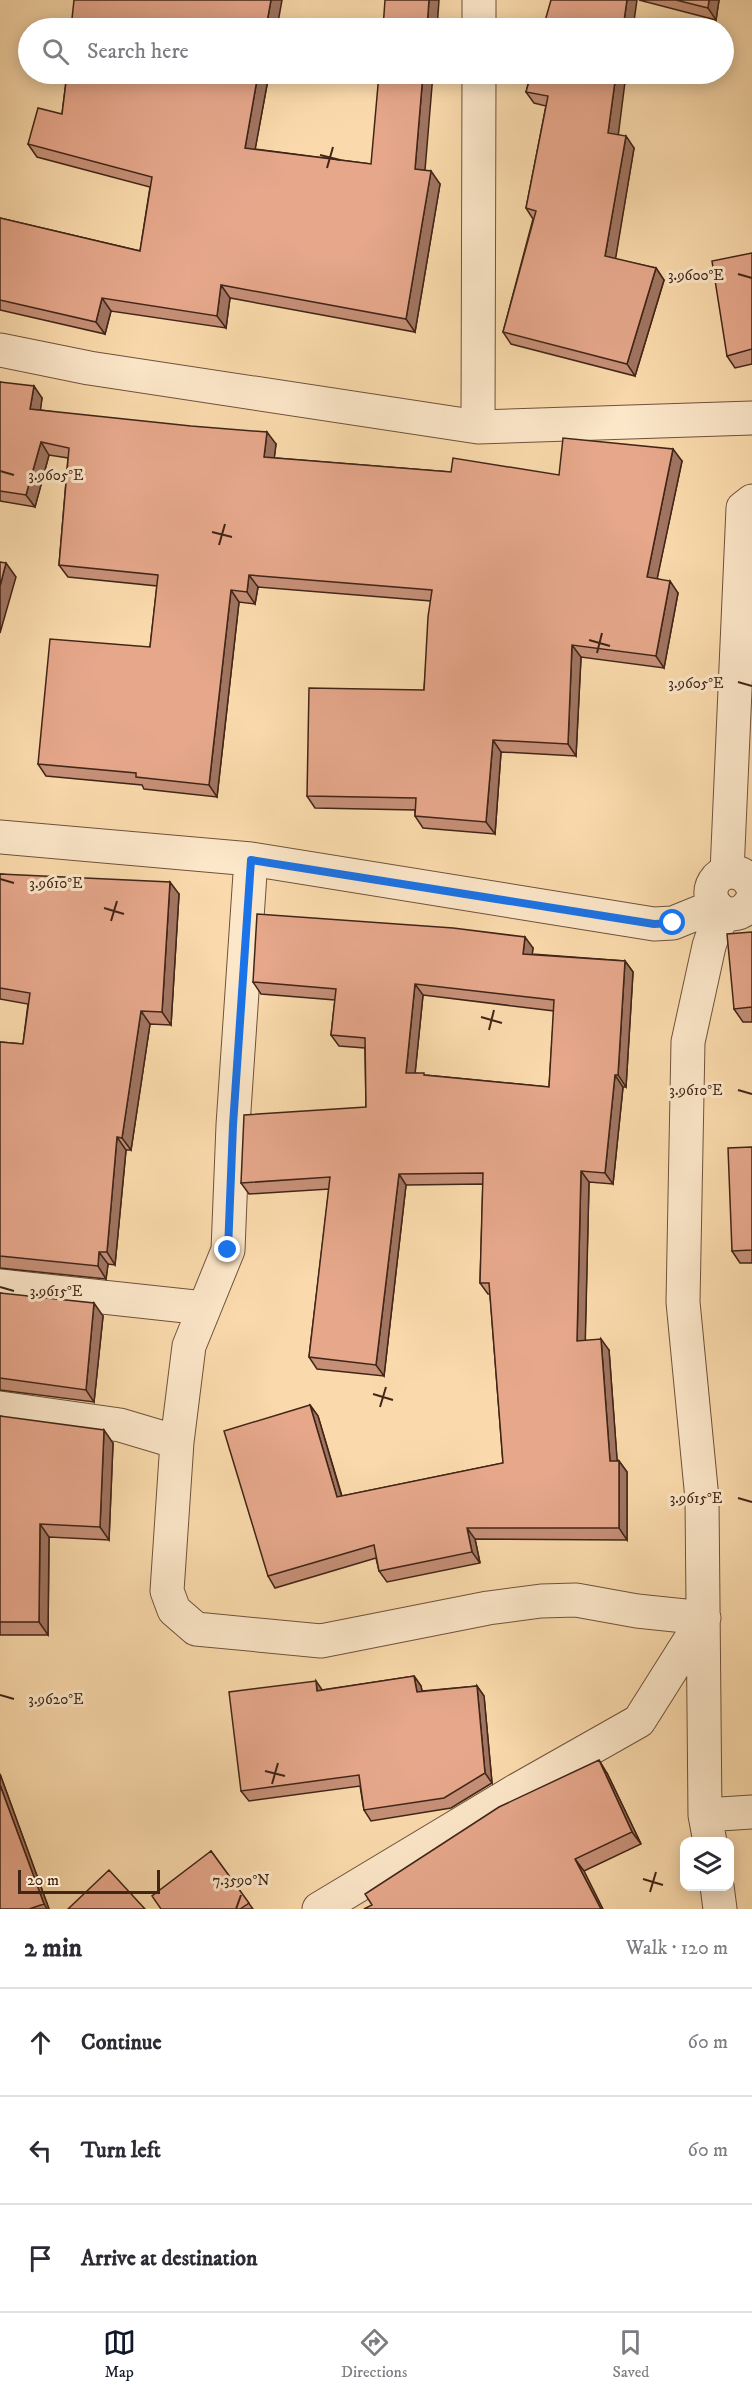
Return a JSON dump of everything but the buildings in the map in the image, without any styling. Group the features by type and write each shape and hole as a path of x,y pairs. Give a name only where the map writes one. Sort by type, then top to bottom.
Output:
{"street":[{"path":"479,0 479,18"},
{"path":"478,427 479,84"},
{"path":"0,350 89,368 478,427 752,418"},
{"path":"731,907 711,893 712,886 720,876 739,879 743,508 752,501"},
{"path":"0,837 251,860 654,924 673,923 731,907"},
{"path":"251,860 233,1125 228,1250 189,1346 177,1442 168,1591 174,1610 196,1629 321,1641 488,1608 541,1601 576,1600 636,1611 704,1618"},
{"path":"731,907 714,931 709,946 688,1042 683,1302 702,1499 707,1828 752,1812"},
{"path":"0,1286 204,1308"},
{"path":"0,1408 120,1425 177,1442"},
{"path":"319,1909 517,1790 639,1721 704,1618"},
{"path":"718,1891 720,1909"}],"route":[{"path":"228,1250 233,1125 251,860 654,924 673,923"}]}
